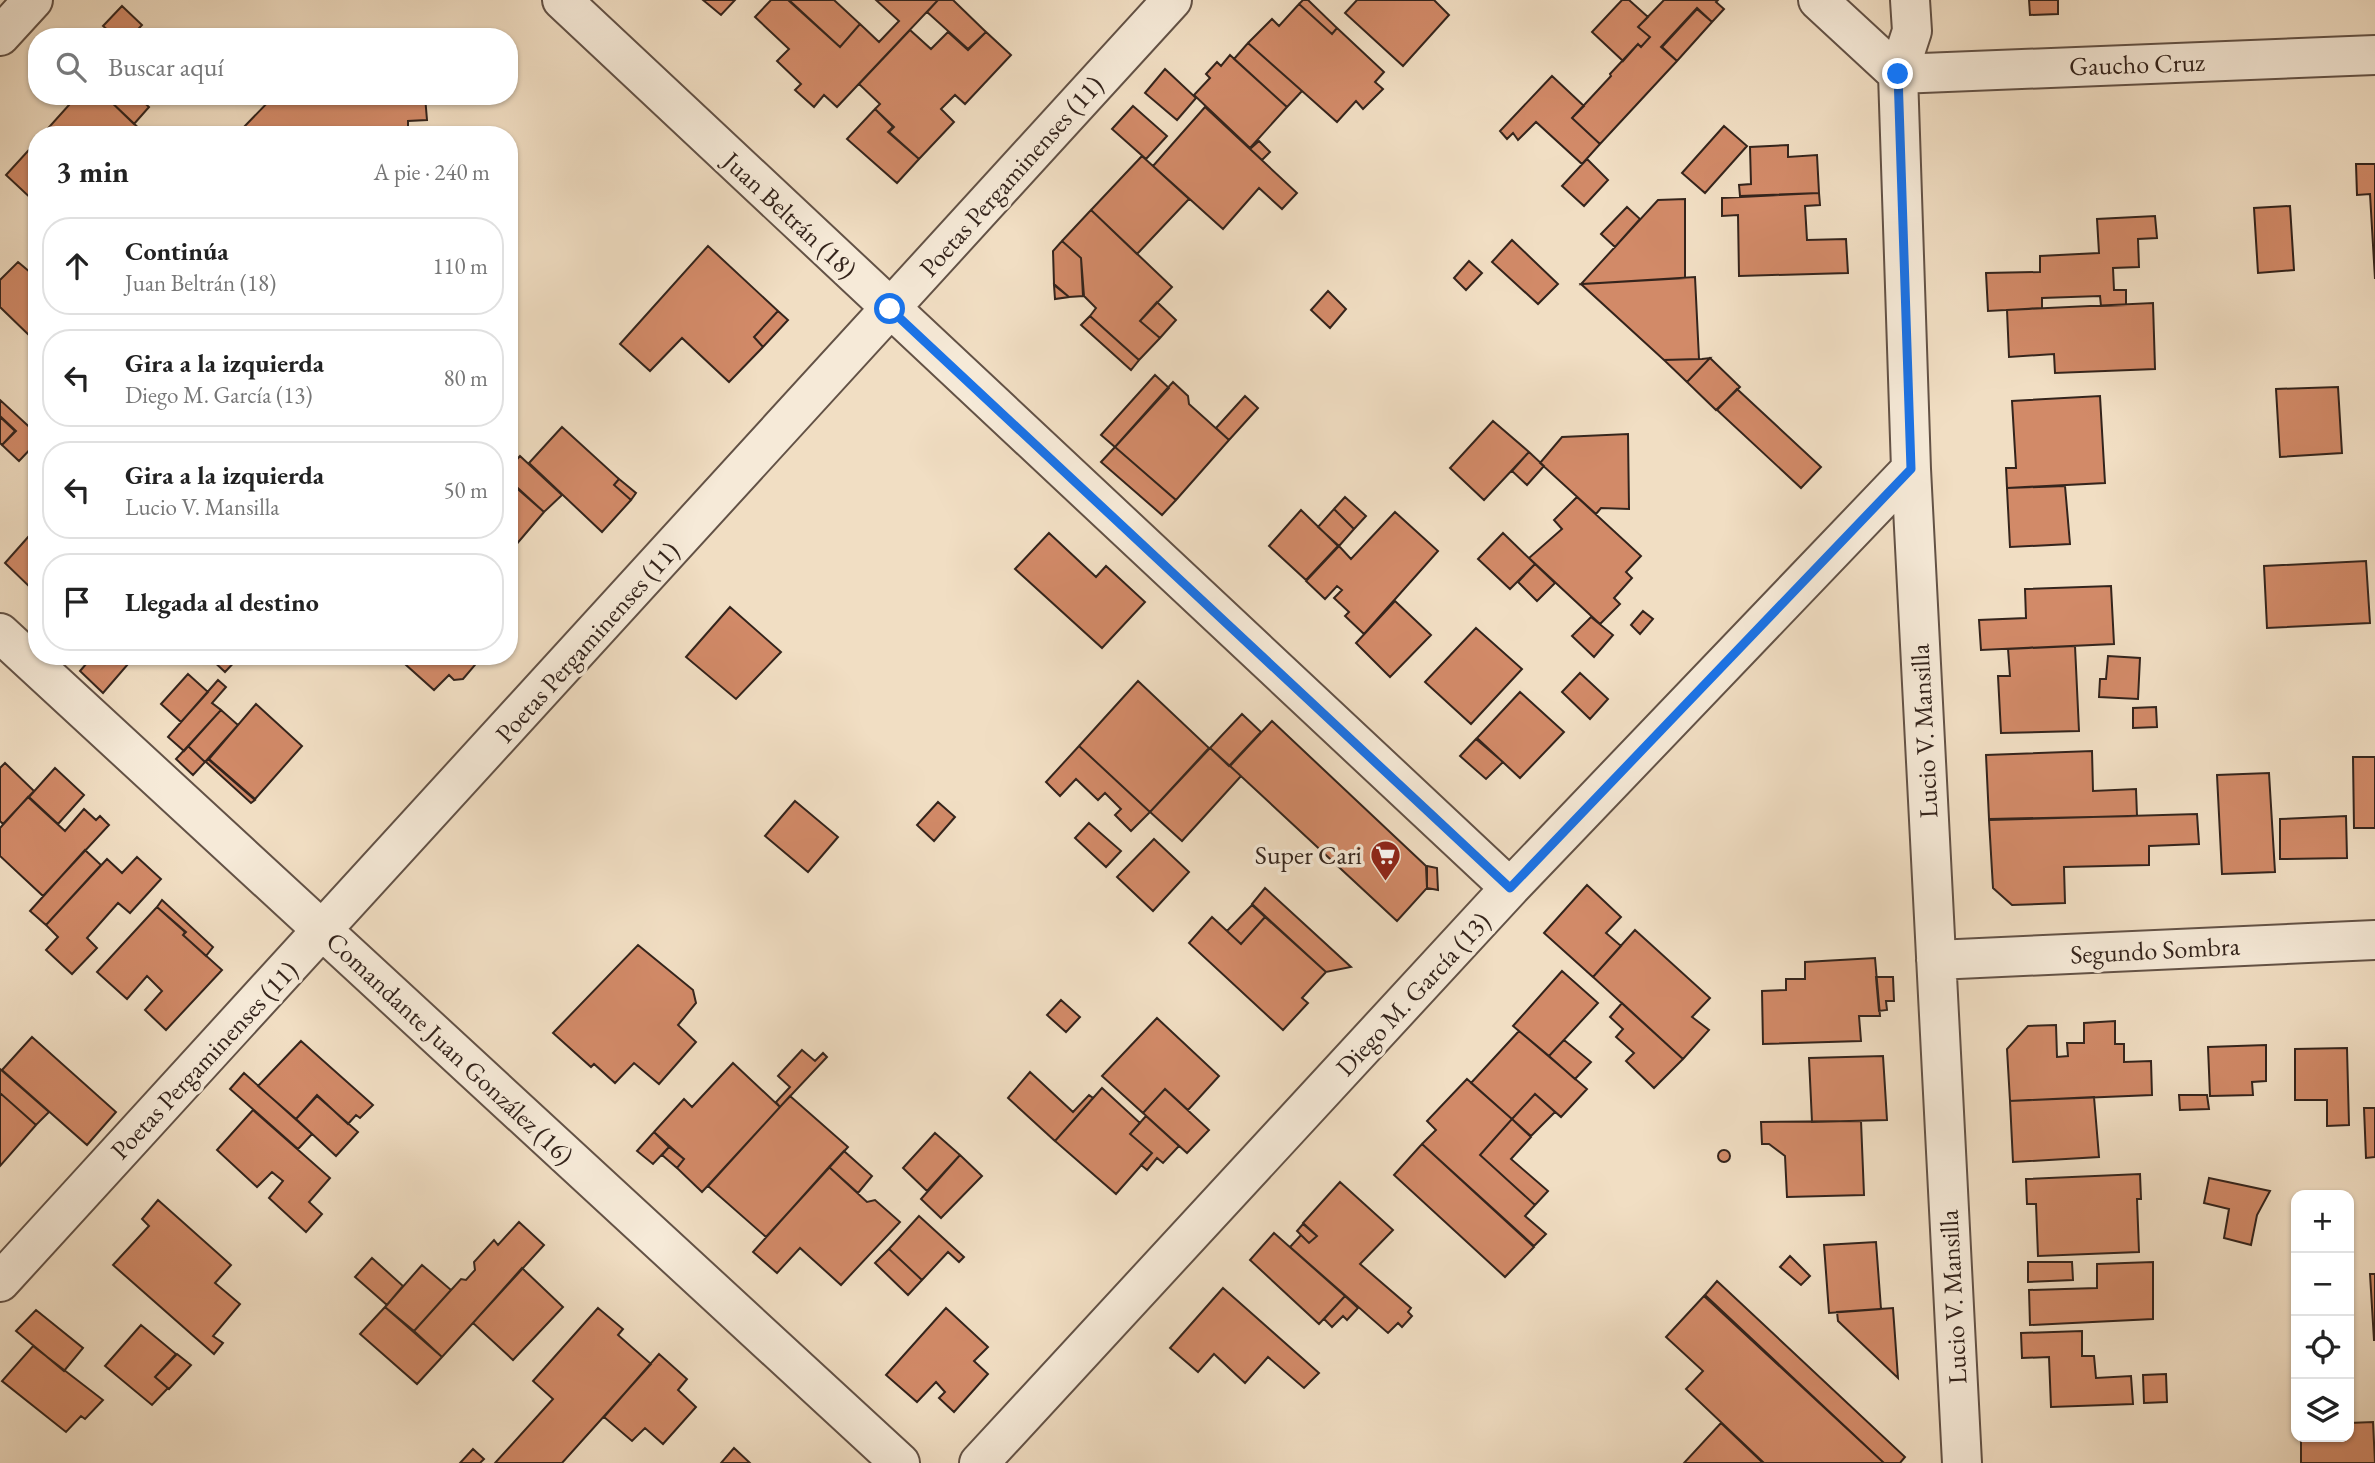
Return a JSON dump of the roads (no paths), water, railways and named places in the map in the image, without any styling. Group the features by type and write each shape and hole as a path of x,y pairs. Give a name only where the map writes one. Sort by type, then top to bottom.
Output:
{"street":[{"path":"0,36 33,0"},
{"name":"Juan Beltrán (18)","path":"562,0 1510,888"},
{"name":"Poetas Pergaminenses (11)","path":"0,1282 1172,0"},
{"path":"1818,0 1898,74"},
{"name":"Lucio V. Mansilla","path":"1910,0 1912,31 1898,74 1911,469 1962,1463"},
{"name":"Gaucho Cruz","path":"1898,74 2375,55"},
{"name":"Diego M. García (13)","path":"979,1463 1510,888 1911,469"},
{"name":"Comandante Juan González (16)","path":"0,634 28,660"},
{"name":"Comandante Juan González (16)","path":"34,665 900,1463"},
{"name":"Segundo Sombra","path":"1936,960 2375,940"}],"place":[{"name":"Super Cari","path":"1385,882"}]}
